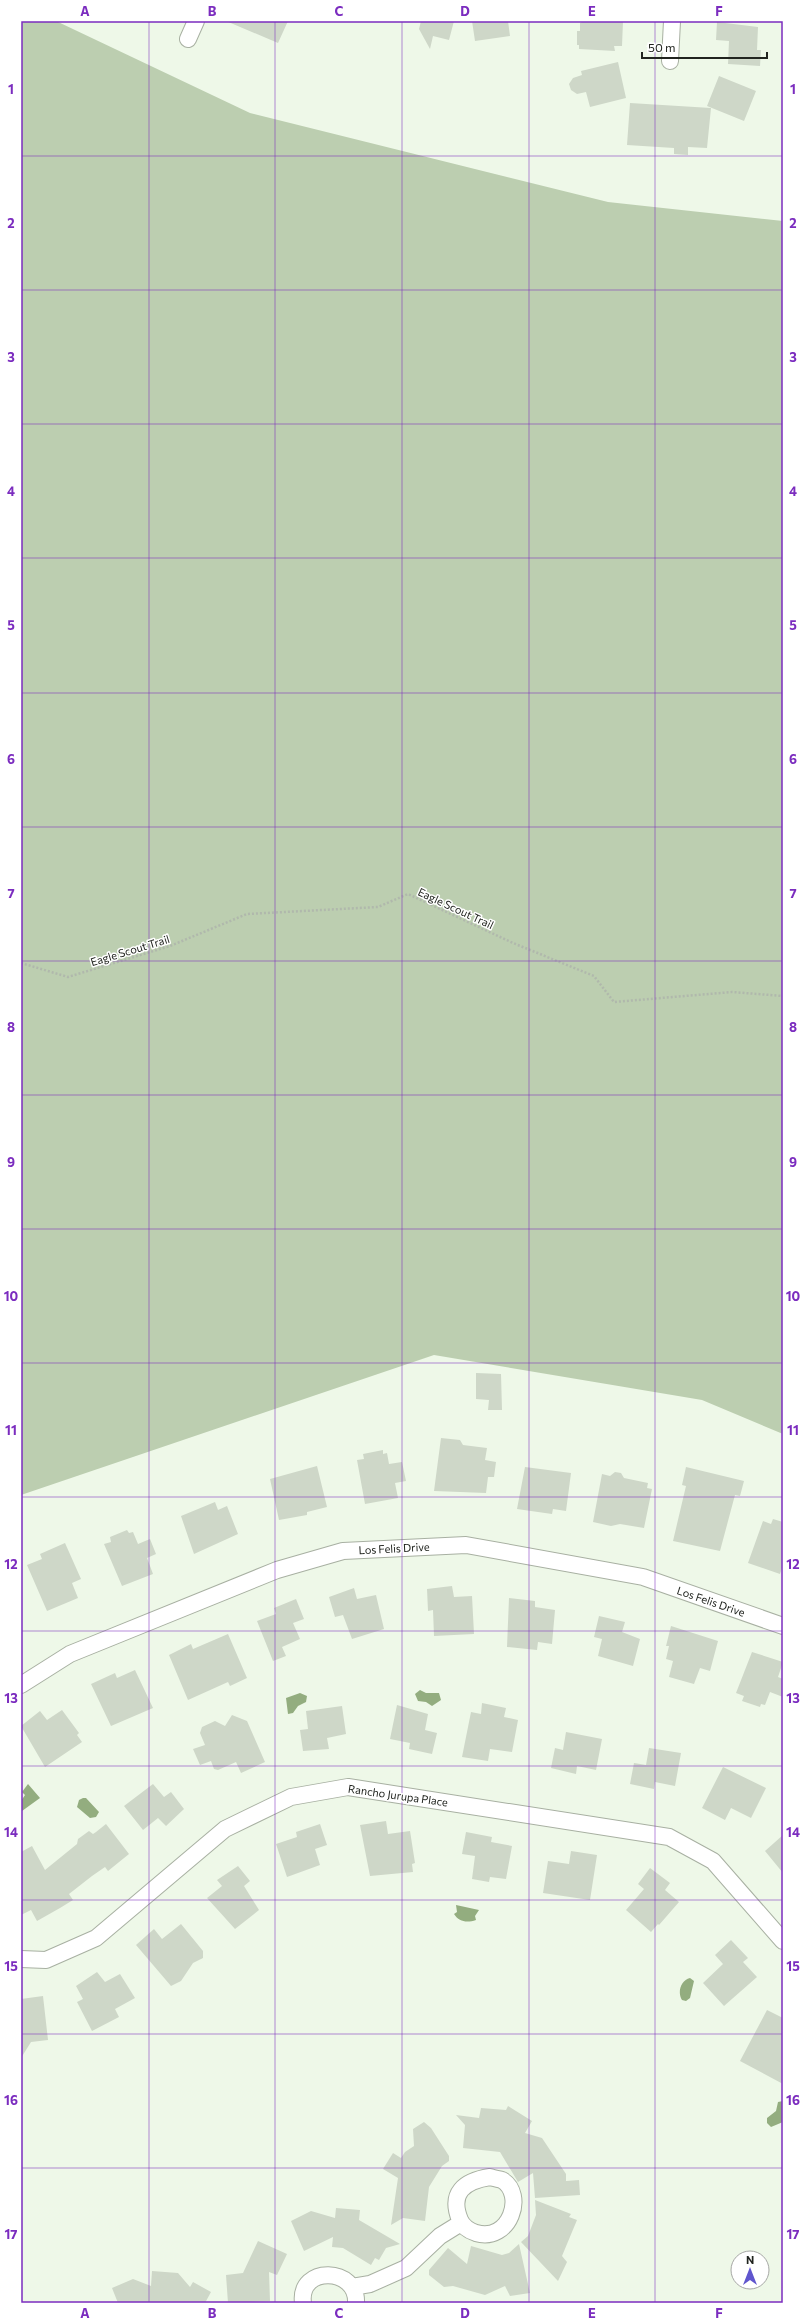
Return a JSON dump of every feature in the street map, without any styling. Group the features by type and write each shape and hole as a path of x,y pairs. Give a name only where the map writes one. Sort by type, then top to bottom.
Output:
{"street":[{"path":"188,39 196,21"},
{"path":"670,61 672,21"},
{"name":"Los Felis Drive","path":"21,1685 70,1654 277,1570 343,1551 466,1545 643,1577 783,1626"},
{"name":"Rancho Jurupa Place","path":"21,1959 46,1960 96,1938 226,1829 291,1797 348,1787 669,1837 713,1861 783,1941"},
{"path":"352,2287 370,2284 390,2277 406,2268 440,2236 461,2223"},
{"path":"303,2303 304,2288 310,2280 320,2275 333,2275 344,2279 352,2287 356,2297 356,2303"}],"path":[{"name":"Eagle Scout Trail","path":"21,963 68,977 170,946 247,914 378,907 408,894 513,943 594,976 614,1002 732,992 783,996"}],"shaded area":[{"path":"21,21 56,21 250,113 608,202 783,221 783,1434 702,1400 434,1355 21,1495"},
{"path":"420,1690 426,1693 439,1693 441,1700 432,1706 426,1702 418,1701 415,1694"},
{"path":"300,1693 307,1696 306,1702 298,1706 293,1713 288,1714 286,1698"},
{"path":"28,1784 40,1798 22,1811 21,1801 25,1795 22,1792"},
{"path":"86,1798 99,1812 96,1817 90,1818 77,1807 79,1800"},
{"path":"456,1905 479,1910 475,1916 476,1920 466,1922 458,1919 454,1914 457,1912"},
{"path":"690,1978 694,1981 690,1998 686,2001 682,2000 680,1990 682,1984"},
{"path":"783,2101 783,2122 771,2127 767,2123 767,2118 776,2111 778,2102"}],"building":[{"path":"226,21 288,21 278,43"},
{"path":"421,21 454,21 449,40 433,36 430,49 419,29"},
{"path":"472,21 508,21 510,36 475,41"},
{"path":"584,21 623,21 622,46 614,46 615,51 579,49 579,45 577,45 577,31 580,31 580,23"},
{"path":"717,22 758,27 757,50 761,50 760,66 728,64 729,41 716,40"},
{"path":"618,62 626,98 590,107 586,92 577,94 571,90 569,84 573,78 582,75 581,71"},
{"path":"719,76 756,91 744,121 707,106"},
{"path":"630,103 711,108 707,148 688,147 688,155 674,154 674,148 627,145"},
{"path":"476,1373 501,1374 502,1410 488,1410 489,1400 476,1399"},
{"path":"441,1438 460,1440 463,1445 487,1448 485,1460 496,1462 494,1477 488,1477 486,1493 434,1491"},
{"path":"383,1450 383,1454 387,1453 389,1464 402,1462 406,1481 395,1483 398,1498 365,1504 357,1460 364,1459 363,1454"},
{"path":"317,1466 327,1507 307,1512 307,1515 279,1520 270,1479"},
{"path":"525,1467 571,1473 566,1511 553,1509 552,1514 517,1509"},
{"path":"686,1467 744,1481 740,1496 735,1495 720,1551 673,1541 686,1486 682,1485"},
{"path":"615,1472 621,1473 624,1478 648,1483 647,1488 652,1489 644,1528 620,1524 611,1526 593,1522 602,1474 610,1476"},
{"path":"215,1502 218,1510 227,1506 238,1534 194,1554 181,1516"},
{"path":"773,1519 783,1522 783,1565 780,1574 748,1563 763,1521 771,1524"},
{"path":"127,1530 129,1533 133,1532 138,1544 150,1539 156,1554 147,1558 153,1574 122,1586 104,1544 111,1542 110,1537"},
{"path":"65,1543 81,1579 72,1583 78,1598 47,1611 27,1565 42,1559 40,1554"},
{"path":"452,1586 454,1597 472,1596 474,1634 434,1636 433,1610 428,1611 427,1589"},
{"path":"354,1588 357,1599 376,1595 384,1629 352,1639 343,1615 335,1617 329,1597"},
{"path":"509,1598 535,1601 535,1607 555,1610 552,1644 538,1642 537,1650 507,1647"},
{"path":"296,1599 304,1619 293,1623 300,1639 282,1647 286,1656 273,1661 257,1621 276,1614 274,1608"},
{"path":"599,1616 625,1622 622,1632 640,1639 633,1666 598,1656 602,1639 594,1637"},
{"path":"671,1626 718,1641 710,1671 700,1668 694,1684 669,1677 673,1661 666,1659 669,1646 666,1646"},
{"path":"228,1634 247,1678 230,1686 228,1682 188,1700 169,1655 191,1644 193,1649"},
{"path":"752,1652 783,1662 778,1677 783,1679 783,1697 770,1692 765,1705 761,1704 760,1707 742,1701 744,1696 736,1693"},
{"path":"135,1670 153,1708 111,1726 91,1684 115,1673 117,1678"},
{"path":"482,1703 506,1708 504,1717 518,1720 512,1752 490,1749 488,1761 462,1757 471,1712 481,1714"},
{"path":"397,1705 428,1714 425,1730 437,1733 432,1754 409,1749 410,1743 390,1739"},
{"path":"342,1706 346,1734 327,1738 329,1749 303,1751 300,1730 308,1729 306,1711"},
{"path":"62,1710 79,1733 77,1735 82,1742 45,1767 21,1726 40,1711 47,1720"},
{"path":"232,1715 247,1721 265,1762 241,1773 236,1762 218,1770 214,1769 211,1761 200,1765 193,1749 205,1745 200,1733 202,1727 215,1721 225,1726"},
{"path":"566,1732 602,1739 596,1770 577,1766 576,1774 551,1768 555,1748 563,1750"},
{"path":"649,1748 681,1753 675,1786 655,1782 654,1789 630,1784 634,1763 646,1765"},
{"path":"723,1767 766,1788 751,1818 731,1808 725,1820 702,1808"},
{"path":"153,1784 164,1797 171,1792 184,1809 166,1826 158,1818 143,1830 124,1806"},
{"path":"386,1821 388,1834 410,1831 415,1863 412,1864 413,1872 370,1876 360,1825"},
{"path":"106,1824 129,1854 108,1871 105,1867 69,1894 73,1900 37,1921 31,1910 21,1915 21,1852 32,1846 45,1870 77,1844 78,1839 89,1831 93,1834"},
{"path":"320,1824 327,1845 315,1849 320,1865 287,1877 276,1844 297,1837 296,1832"},
{"path":"466,1832 492,1837 491,1842 512,1846 506,1879 490,1877 489,1882 472,1879 475,1856 462,1854"},
{"path":"783,1835 783,1873 765,1851"},
{"path":"571,1851 597,1855 590,1900 543,1893 548,1861 569,1864"},
{"path":"238,1866 250,1881 244,1886 259,1910 235,1929 207,1898 222,1886 217,1880"},
{"path":"650,1868 670,1883 665,1890 679,1902 651,1932 626,1910 644,1889 638,1884"},
{"path":"181,1924 203,1951 203,1958 193,1963 181,1981 171,1986 136,1945 154,1929 162,1939"},
{"path":"731,1940 748,1958 743,1962 757,1977 724,2006 703,1983 723,1964 715,1955"},
{"path":"97,1972 105,1982 120,1974 135,1998 115,2009 119,2017 92,2031 77,2002 83,1999 76,1986"},
{"path":"43,1996 48,2040 31,2042 21,2058 21,1999"},
{"path":"767,2010 783,2018 783,2084 740,2061"},
{"path":"508,2106 532,2121 525,2133 542,2138 566,2174 566,2181 579,2180 580,2195 535,2198 533,2173 518,2182 500,2152 463,2148 465,2125 456,2115 479,2118 481,2108 506,2110"},
{"path":"424,2122 431,2128 449,2156 449,2161 442,2166 429,2187 425,2221 403,2218 391,2225 398,2178 383,2169 393,2153 401,2158 405,2152 414,2146 413,2129"},
{"path":"535,2200 571,2214 569,2217 577,2220 562,2256 567,2262 558,2281 521,2242 528,2236 536,2215"},
{"path":"336,2208 360,2210 359,2220 400,2244 386,2248 379,2260 375,2258 371,2265 343,2248 332,2247 333,2237 304,2251 291,2221 311,2211 335,2218"},
{"path":"258,2241 287,2254 277,2275 269,2272 270,2301 228,2303 226,2275 243,2273"},
{"path":"519,2244 530,2293 510,2296 505,2286 485,2295 453,2286 444,2287 429,2275 429,2270 448,2248 467,2264 471,2246 502,2255 509,2253"},
{"path":"152,2271 178,2273 190,2287 193,2282 211,2292 205,2303 118,2303 112,2288 133,2279 151,2286"}]}
